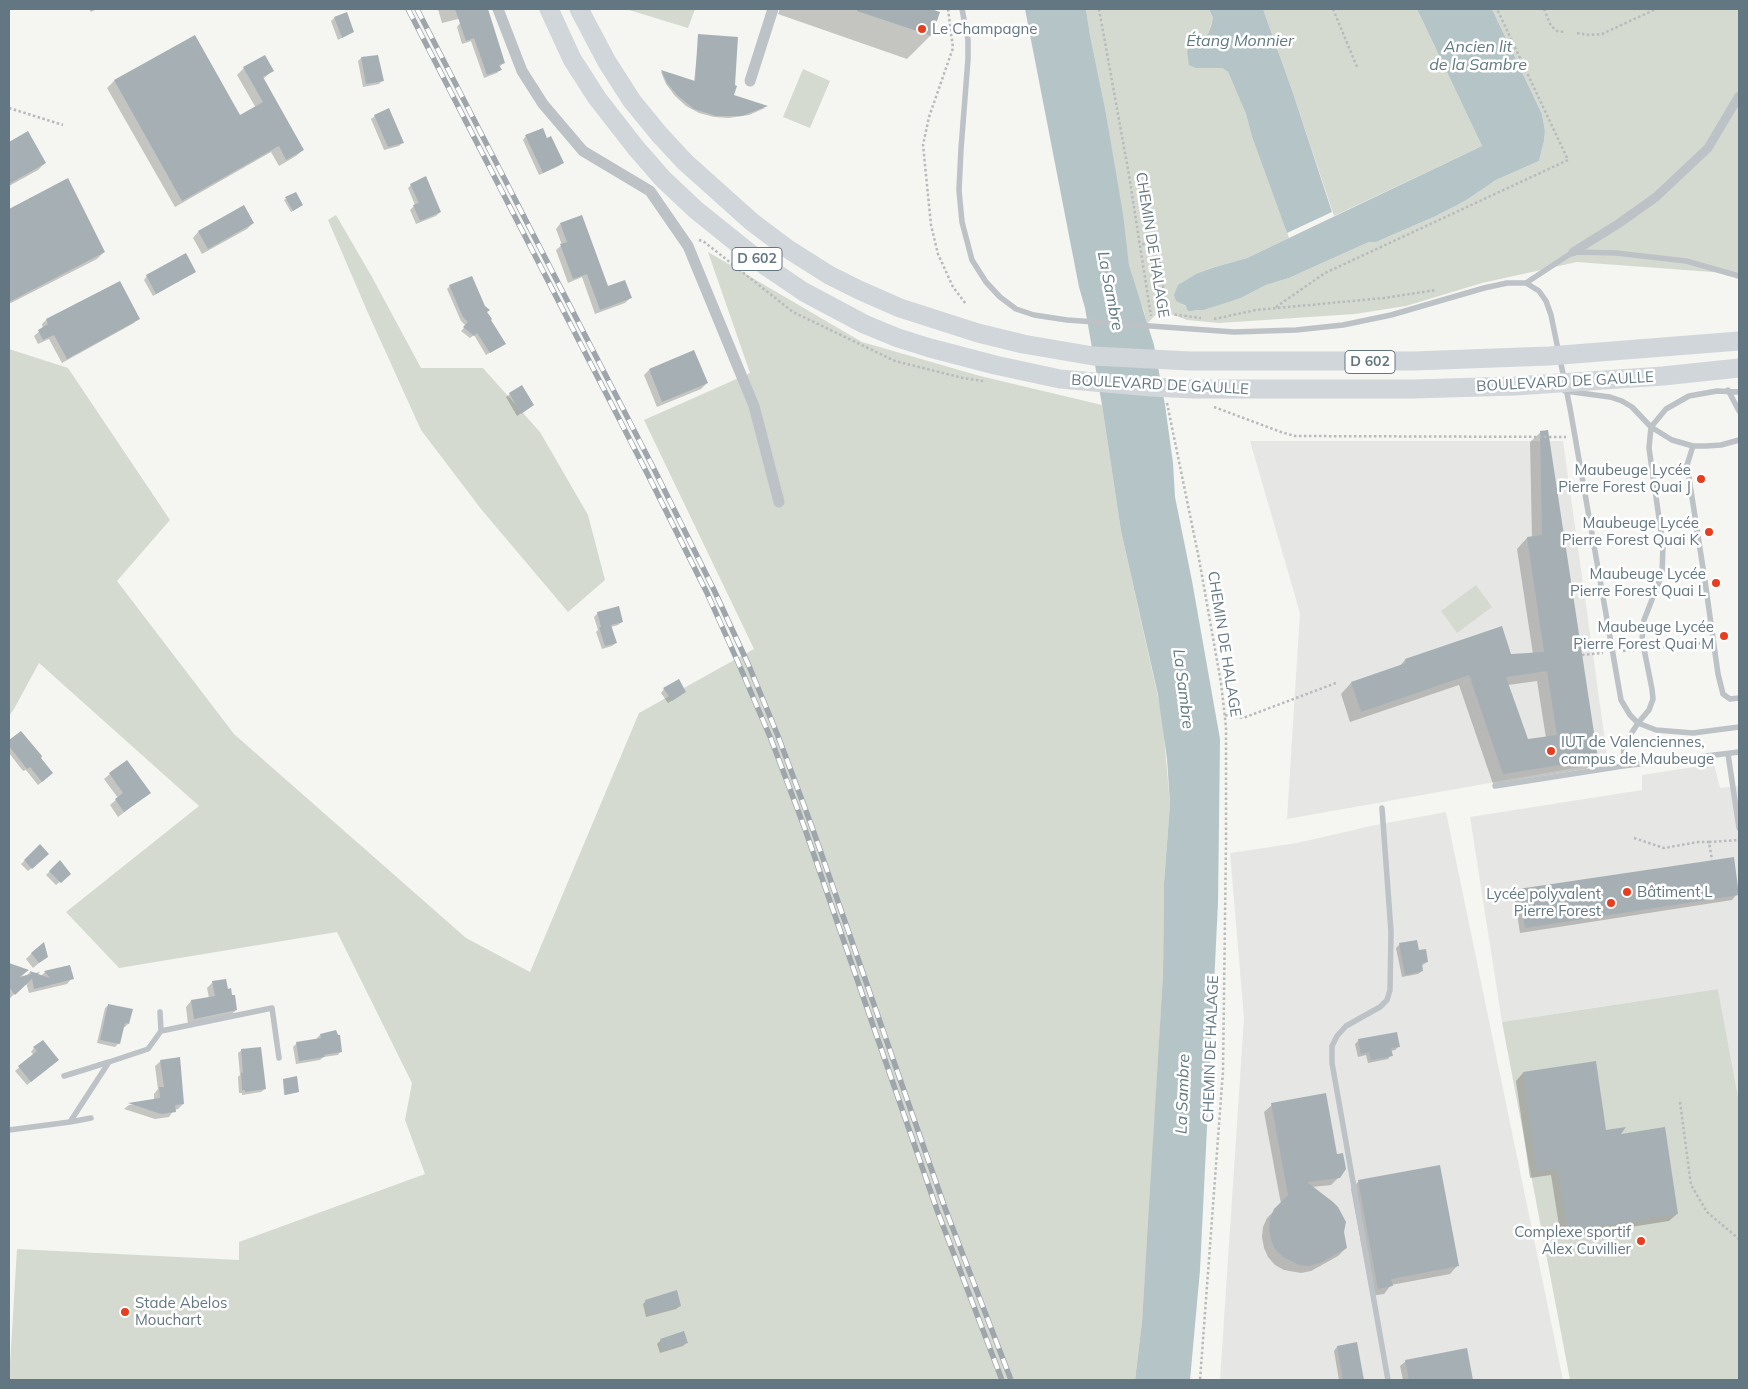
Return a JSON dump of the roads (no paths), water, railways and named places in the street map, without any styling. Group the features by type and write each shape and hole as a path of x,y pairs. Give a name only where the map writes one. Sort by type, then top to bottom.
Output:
{"main road":[{"name":"BOULEVARD DE GAULLE","path":"549,9 572,59 585,81 636,148 663,179 696,210 767,267 811,296 864,324 898,338 986,363 1060,379 1193,389 1414,389 1515,386 1556,388 1582,387 1739,368"},
{"name":"BOULEVARD DE GAULLE","path":"579,9 607,62 632,101 659,134 711,186 752,222 788,248 829,274 859,290 900,308 978,333 1093,356 1190,361 1413,361 1570,355 1739,341"}],"street":[{"path":"498,9 522,71 543,104 583,151 650,191 688,246 754,406 779,502"},
{"path":"750,81 773,9"},
{"path":"1573,252 1618,224 1656,197 1708,148 1739,96"}],"lane":[{"path":"962,9 968,40 959,190 962,222 972,260 986,282 1000,297 1016,309 1034,315 1067,320 1234,332 1296,330 1343,325 1391,315 1484,288 1507,283 1526,283 1539,291 1546,301 1551,315 1575,437 1621,700 1630,715 1638,723 1656,730 1693,733 1739,727"},
{"path":"1526,283 1573,252 1616,253 1686,261 1739,276"},
{"path":"1582,387 1622,401 1632,407 1651,426 1672,440 1693,446 1721,445 1739,440"},
{"path":"1728,390 1739,411"},
{"path":"1623,766 1624,745 1649,710 1652,699 1652,689 1642,640 1644,620 1662,574 1663,546 1649,448 1651,426 1666,409 1689,396 1705,392 1728,390 1739,392"},
{"path":"1693,446 1687,465 1706,581 1718,674 1724,694 1730,698 1739,698"},
{"path":"1495,786 1623,766 1739,752"},
{"path":"1728,754 1739,828"},
{"path":"1382,808 1391,932 1390,990 1387,1000 1380,1008 1346,1026 1337,1036 1332,1046 1332,1063 1388,1380"},
{"path":"161,1031 272,1008 279,1058"},
{"path":"64,1076 148,1049 161,1031 160,1012"},
{"path":"70,1122 109,1062"},
{"path":"9,1130 91,1118"}],"water":[{"name":"La Sambre","path":"1025,9 1086,9 1123,214 1129,265 1154,345 1165,405 1173,463 1175,497 1220,739 1218,903 1200,1270 1190,1380 1135,1380 1142,1322 1163,974 1164,883 1170,803 1167,759 1158,695 1121,531 1085,308 1079,287"},
{"name":"Étang Monnier","path":"1209,9 1263,9 1332,212 1287,233 1252,137 1246,114 1228,72 1222,68 1196,68 1189,65 1187,51 1193,42 1208,34 1211,26 1213,18"},
{"name":"Ancien lit de la Sambre","path":"1417,9 1492,9 1542,114 1545,131 1539,161 1496,180 1465,201 1436,216 1376,242 1369,242 1289,278 1266,285 1241,298 1203,310 1188,311 1186,306 1176,301 1174,295 1178,285 1198,273 1247,258 1482,146"}],"railway":[{"path":"408,9 648,475 707,593 741,669 771,739 805,829 937,1210 1002,1380"},
{"path":"417,9 655,471 749,666 812,827 945,1208 1011,1380"}],"place":[{"name":"Le Champagne","path":"922,29"},
{"name":"Maubeuge Lycée Pierre Forest Quai J","path":"1701,479"},
{"name":"Maubeuge Lycée Pierre Forest Quai K","path":"1709,532"},
{"name":"Maubeuge Lycée Pierre Forest Quai L","path":"1716,583"},
{"name":"Maubeuge Lycée Pierre Forest Quai M","path":"1724,636"},
{"name":"IUT de Valenciennes, campus de Maubeuge","path":"1551,751"},
{"name":"Bâtiment L","path":"1627,892"},
{"name":"Lycée polyvalent Pierre Forest","path":"1611,903"},
{"name":"Complexe sportif Alex Cuvillier","path":"1641,1241"},
{"name":"Stade Abelos Mouchart","path":"125,1312"}]}
